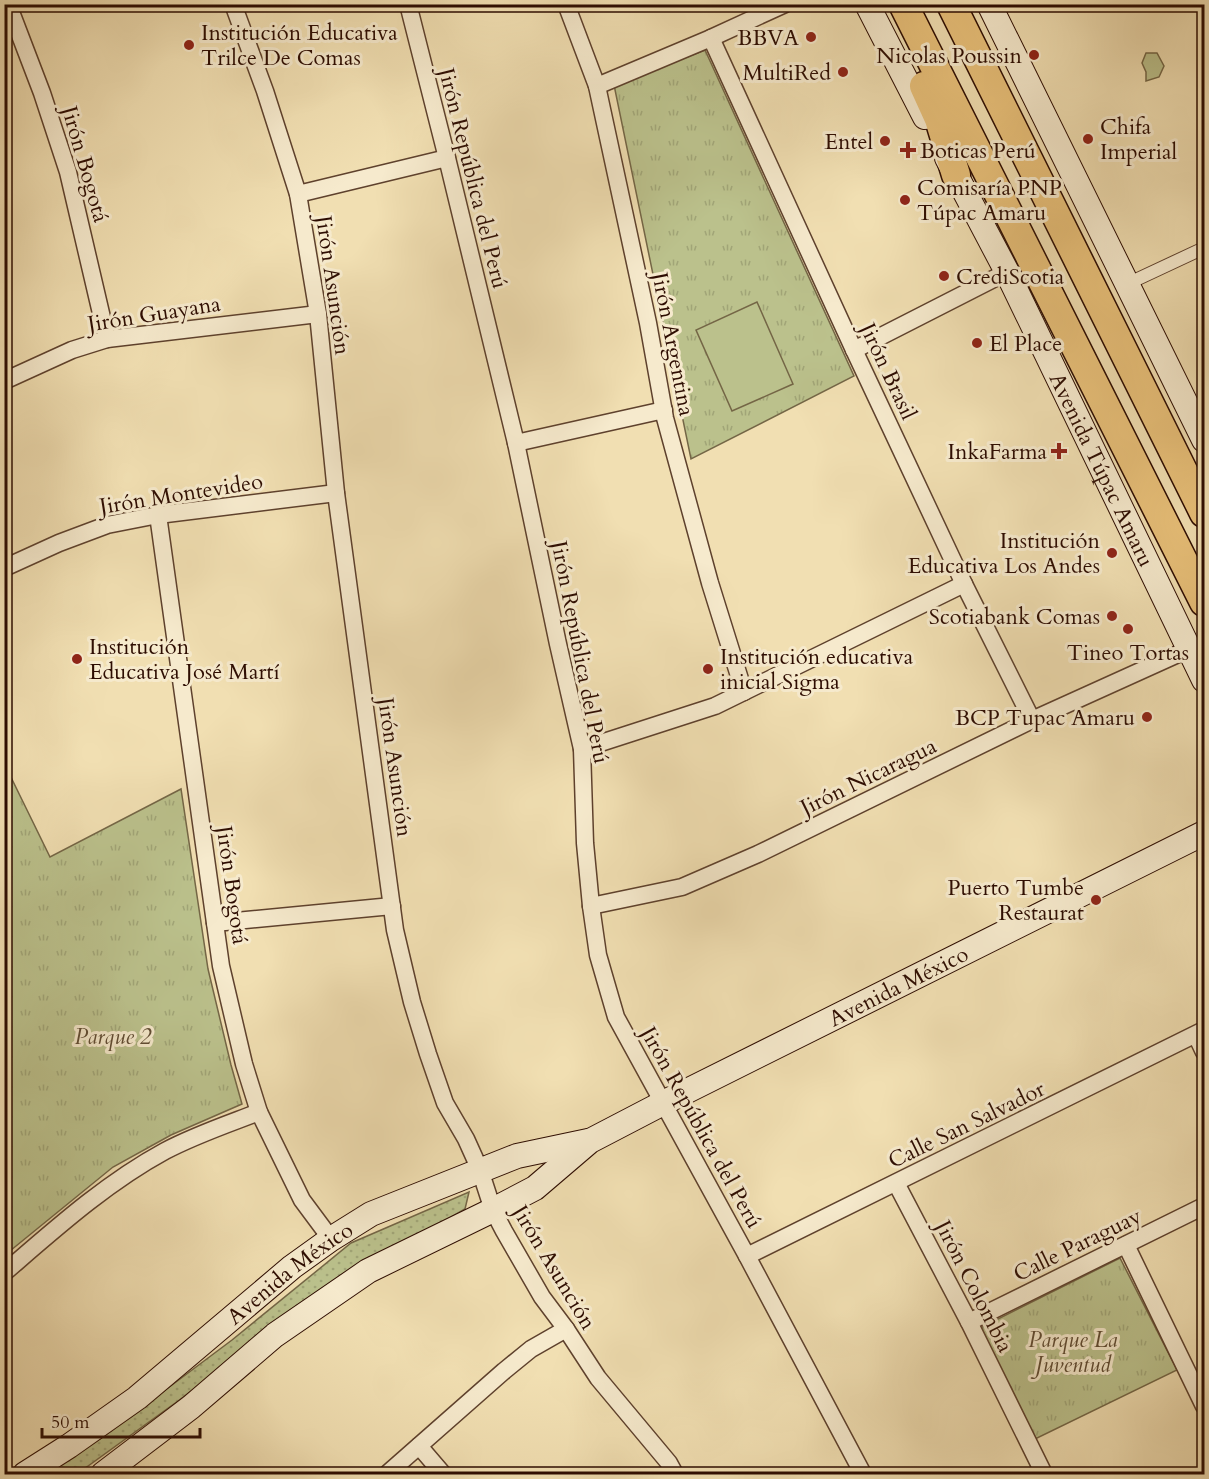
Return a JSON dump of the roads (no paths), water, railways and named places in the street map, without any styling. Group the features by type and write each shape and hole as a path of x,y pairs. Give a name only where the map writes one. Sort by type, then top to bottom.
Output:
{"highway":[{"path":"887,4 939,119 956,175"},
{"name":"Avenida Túpac Amaru","path":"903,4 1204,602"},
{"path":"951,4 1204,513"}],"main road":[{"name":"Avenida Túpac Amaru","path":"867,4 1007,272 1204,680"},
{"path":"989,4 1204,440"},
{"name":"Avenida México","path":"104,1474 191,1407 275,1335 368,1271 535,1188 591,1141 1204,833"},
{"name":"Avenida México","path":"25,1474 137,1398 292,1267 371,1214 517,1156 591,1141"}],"street":[{"name":"Jirón Bogotá","path":"8,4 42,93 68,172 107,339"},
{"name":"Jirón Asunción","path":"233,4 265,91 298,194 318,314 336,493 392,906 397,940 412,1002 445,1103 466,1138 494,1210 542,1297 598,1378 669,1463 675,1474"},
{"name":"Jirón República del Perú","path":"408,4 516,443 582,749 585,843 591,906 598,955 616,1017 863,1474"},
{"name":"Jirón Argentina","path":"567,4 597,86 664,410 710,583 744,692"},
{"path":"597,86 785,4"},
{"name":"Jirón Brasil","path":"711,38 964,584 1032,720"},
{"path":"298,194 447,158"},
{"path":"1127,284 1204,248"},
{"path":"854,350 1007,272"},
{"name":"Jirón Guayana","path":"4,381 72,350 107,339 318,314"},
{"path":"516,443 664,410"},
{"name":"Jirón Montevideo","path":"4,568 59,543 107,525 158,515 336,493"},
{"name":"Jirón Bogotá","path":"158,515 226,990 244,1064 259,1112 302,1200 331,1239"},
{"path":"582,749 715,706 964,584"},
{"name":"Jirón Nicaragua","path":"591,906 682,887 758,855 1032,720 1189,649"},
{"path":"215,923 392,906"},
{"path":"1200,1032 1204,1052"},
{"name":"Calle San Salvador","path":"747,1256 1200,1032"},
{"path":"4,1274 110,1185 166,1151 209,1131 259,1112"},
{"name":"Jirón Colombia","path":"896,1183 969,1322 1044,1474"},
{"name":"Calle Paraguay","path":"969,1322 1204,1206"},
{"path":"1126,1245 1204,1406"},
{"path":"387,1474 531,1349 566,1329"},
{"path":"419,1446 443,1474"}],"place":[{"name":"BBVA","path":"811,37"},
{"name":"Institución Educativa Trilce De Comas","path":"189,45"},
{"name":"Nicolas Poussin","path":"1034,55"},
{"name":"MultiRed","path":"843,72"},
{"name":"Chifa Imperial","path":"1088,139"},
{"name":"Entel","path":"885,141"},
{"name":"Boticas Perú","path":"908,150"},
{"name":"Comisaría PNP Túpac Amaru","path":"905,200"},
{"name":"CrediScotia","path":"944,276"},
{"name":"El Place","path":"977,343"},
{"name":"InkaFarma","path":"1059,451"},
{"name":"Institución Educativa Los Andes","path":"1112,553"},
{"name":"Scotiabank Comas","path":"1112,616"},
{"name":"Tineo Tortas","path":"1128,629"},
{"name":"Institución Educativa José Martí","path":"77,659"},
{"name":"Institución educativa inicial Sigma","path":"708,669"},
{"name":"BCP Tupac Amaru","path":"1147,717"},
{"name":"Puerto Tumbe Restaurat","path":"1096,900"}],"park label":[{"name":"Parque 2","path":"113,1036"},
{"name":"Parque La Juventud","path":"1073,1352"}]}
